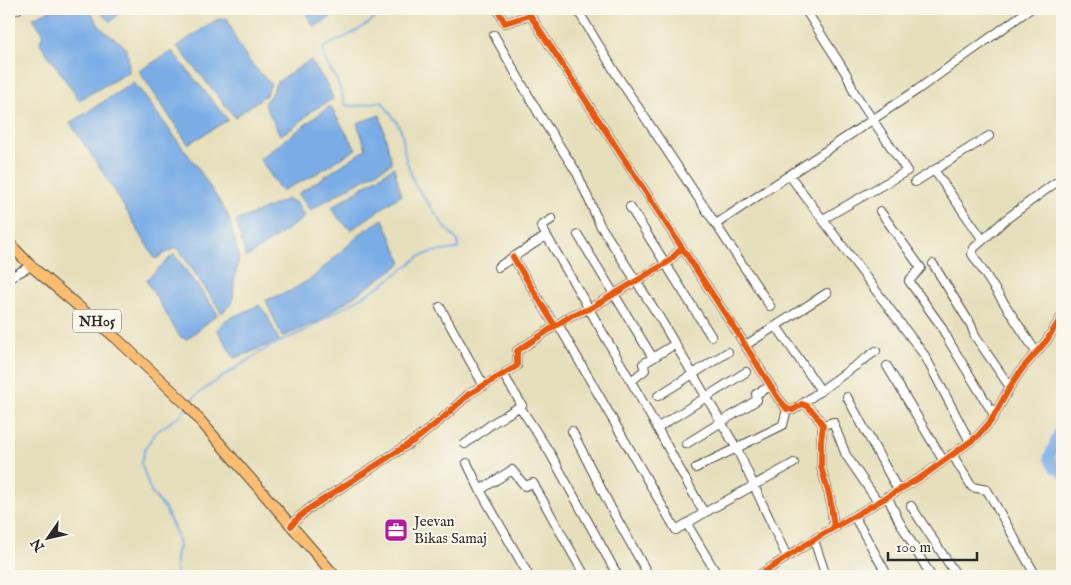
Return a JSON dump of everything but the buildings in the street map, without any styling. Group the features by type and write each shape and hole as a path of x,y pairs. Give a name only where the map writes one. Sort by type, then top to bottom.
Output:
{"main road":[{"name":"NH05","path":"9,242 31,266 117,338 184,402 335,576"}],"street":[{"path":"9,13 18,9"},
{"path":"497,9 505,23 530,15 746,345 778,398 787,409 793,410 876,351"},
{"path":"577,9 618,77 770,306"},
{"path":"805,9 847,75 854,92 907,171 823,219"},
{"path":"719,222 872,120 1030,9"},
{"path":"494,35 539,114 577,173 600,225 694,374 722,423 787,557"},
{"path":"915,182 989,136"},
{"path":"934,170 983,240"},
{"path":"790,176 925,356 970,442"},
{"path":"1036,352 972,254 974,248 1005,220 1055,183"},
{"path":"630,207 710,336"},
{"path":"880,211 921,268 909,280 941,326 994,415"},
{"path":"552,219 541,226 546,236 631,381 704,512"},
{"path":"578,235 653,358"},
{"path":"498,267 546,236"},
{"path":"291,526 310,508 418,438 469,394 517,366 517,351 572,315 588,309 665,264 682,248"},
{"path":"513,257 556,325 676,530 704,512 794,463"},
{"path":"933,264 971,324 974,336 1010,386"},
{"path":"9,278 31,266"},
{"path":"746,345 777,327 827,293"},
{"path":"440,307 484,386"},
{"path":"758,576 886,496 923,476 978,436 994,415 1010,386 1062,316"},
{"path":"777,327 821,391"},
{"path":"631,381 645,370 643,364 675,344"},
{"path":"658,396 728,352"},
{"path":"887,366 943,460"},
{"path":"657,428 746,372"},
{"path":"503,374 522,406 520,407 550,453 618,576"},
{"path":"686,444 757,400 756,394 771,386"},
{"path":"847,397 898,490"},
{"path":"802,404 807,406 823,425 821,466 830,498 834,528"},
{"path":"465,444 494,422 520,407"},
{"path":"696,468 783,425 787,409"},
{"path":"823,425 833,422 846,455 878,502"},
{"path":"572,431 612,510 649,576"},
{"path":"952,454 972,487 987,490 1036,576"},
{"path":"467,463 480,490 529,576"},
{"path":"480,490 512,470 525,486 534,483 586,576"},
{"path":"886,496 931,576"},
{"path":"911,506 957,576"},
{"path":"854,516 885,571 877,576"},
{"path":"687,524 718,576"},
{"path":"814,540 826,576"}],"water":[{"path":"53,9 89,9 102,29 126,48 129,72 79,100 40,43 43,33 33,18"},
{"path":"98,9 121,9 110,22"},
{"path":"303,9 326,9 331,17 314,27"},
{"path":"227,18 238,44 250,62 271,84 266,95 235,117 177,46 216,20"},
{"path":"172,51 228,120 188,144 139,71"},
{"path":"310,60 326,83 333,99 313,110 293,128 280,135 264,103 272,93 276,83"},
{"path":"134,82 198,168 228,215 239,257 234,282 233,302 222,313 177,247 155,259 110,183 70,123"},
{"path":"330,106 356,149 311,177 281,191 260,159"},
{"path":"380,115 392,163 310,210 298,194 366,149 357,123"},
{"path":"394,167 401,195 351,230 339,219 332,207"},
{"path":"288,199 296,203 305,217 246,258 236,221"},
{"path":"383,219 402,263 317,322 282,337 266,300 290,291 312,278 365,230"},
{"path":"174,254 218,314 187,339 180,337 146,280"},
{"path":"259,305 267,315 279,340 234,358 217,329 226,320"}],"waterway":[{"path":"190,404 195,396 267,348 308,329 383,284 419,257 432,252 458,249 458,241 445,227 414,183 405,156 402,132 396,121 382,102 355,106 346,105 335,77 324,57 324,47 348,36 372,21 384,9"},
{"path":"176,576 176,556 179,546 177,535 165,509 151,492 141,463 145,449 155,433 182,414 185,409"},
{"path":"1062,425 1049,458 1054,467 1062,472"}],"cycle path":[{"path":"497,9 505,23 530,15 778,398 787,409 793,410 802,404 807,406 823,425 821,467 830,498 834,527"},
{"path":"291,526 310,508 418,438 469,394 517,366 517,351 572,315 589,309 668,262 682,248"},
{"path":"513,257 555,326"},
{"path":"758,576 818,537 923,476 978,436 991,421 1022,369 1047,340 1062,316"}],"place":[{"name":"Jeevan Bikas Samaj","path":"396,530"}]}
